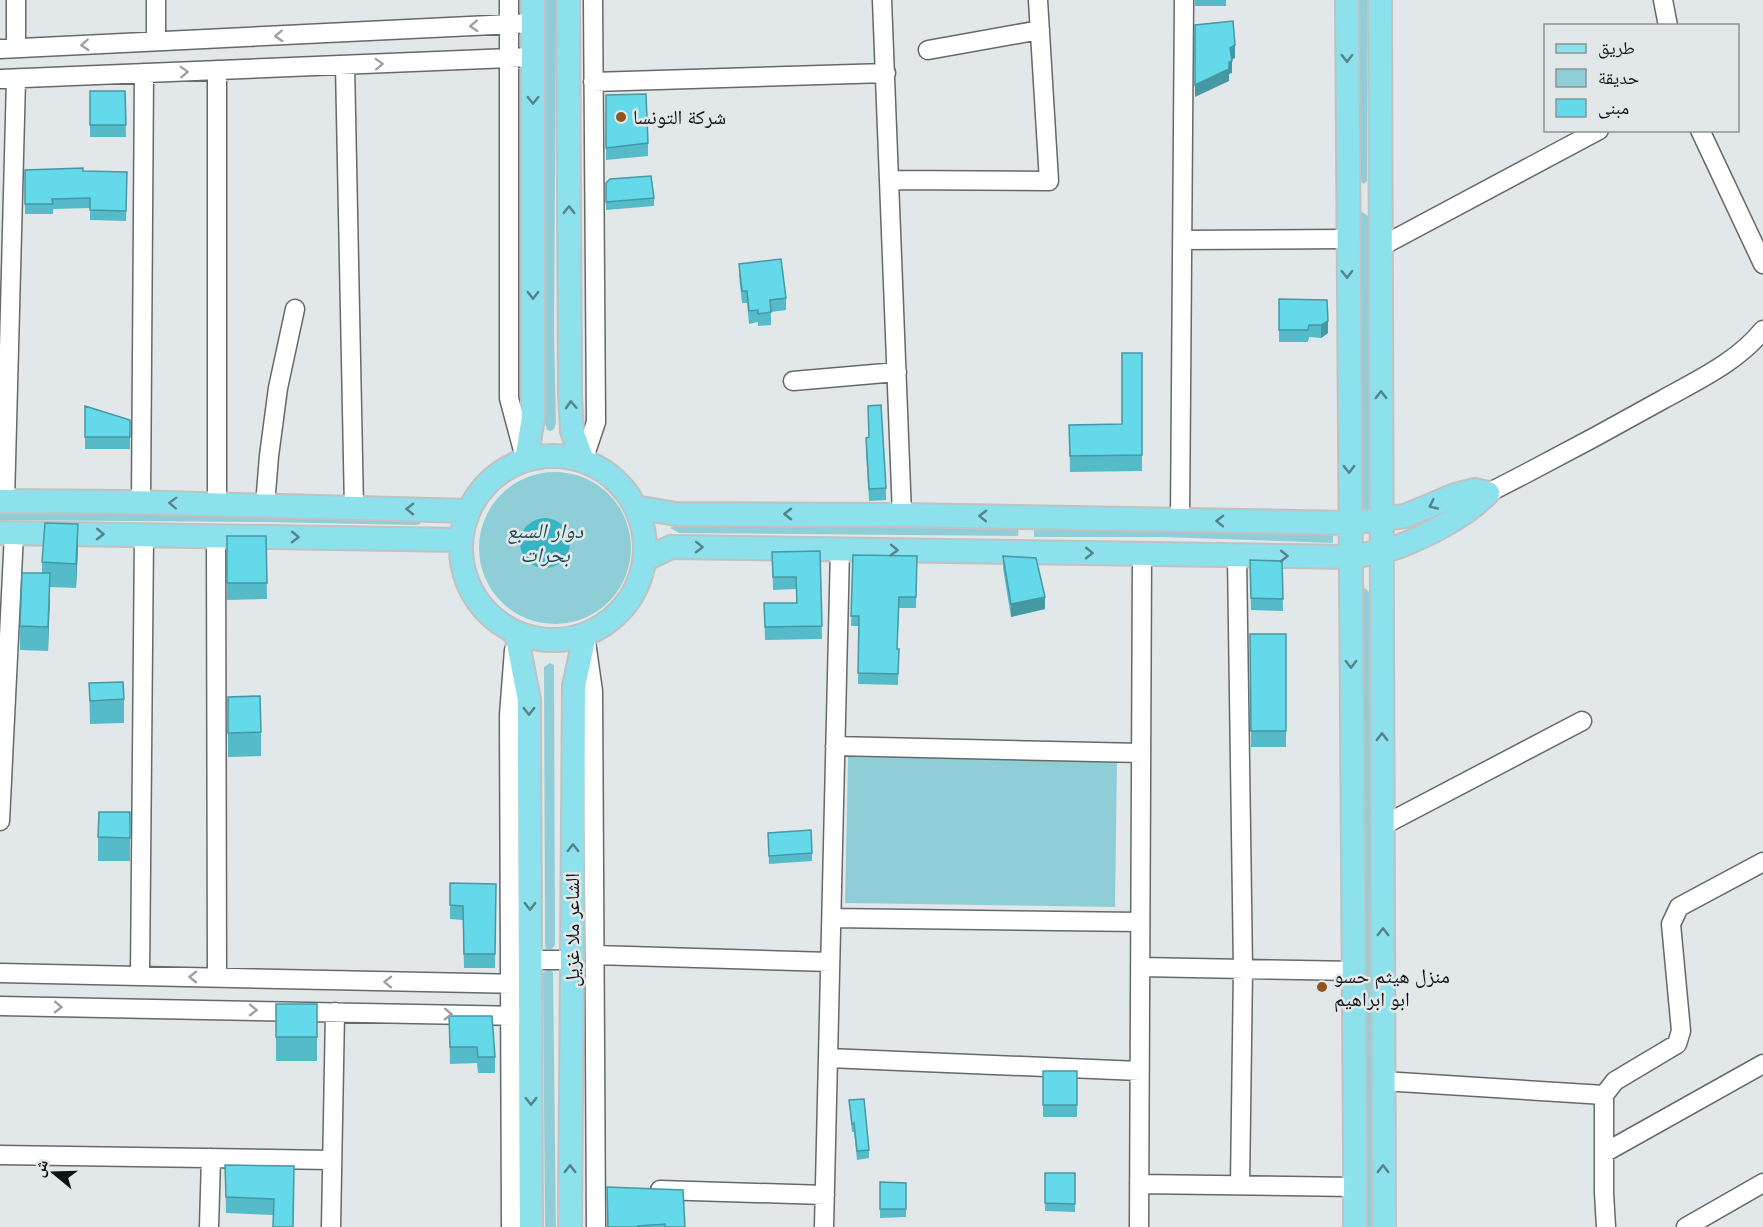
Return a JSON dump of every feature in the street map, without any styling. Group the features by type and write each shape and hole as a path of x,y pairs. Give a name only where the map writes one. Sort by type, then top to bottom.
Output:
{"main road":[{"path":"526,460 533,418 533,0"},
{"path":"568,0 570,395 572,431 583,461"},
{"path":"1347,0 1355,1227"},
{"path":"1380,0 1383,1227"},
{"path":"1347,199 1380,198"},
{"path":"545,456 583,461 604,471 622,487 635,507 644,533 644,560 638,584 625,606 607,623 585,635 560,640 539,640 516,633 496,621 480,605 468,585 462,563 461,540 469,511 483,489 502,471 526,460 545,456"},
{"path":"635,507 676,514 902,515 1350,523 1405,516 1455,495 1474,490 1488,493"},
{"path":"644,560 671,547 1350,558 1401,546 1450,521 1477,504 1488,493"},
{"path":"3,501 141,502 469,511"},
{"path":"1026,552 1028,517"},
{"path":"7,533 461,540"},
{"path":"516,633 529,700 530,960 520,984 520,1016 531,1227"},
{"name":"الشاعر ملا غزيل","path":"570,1227 574,686 585,635"}],"street":[{"path":"16,0 8,49 533,23"},
{"path":"156,0 156,42"},
{"path":"509,0 509,398 526,460"},
{"path":"583,461 596,422 593,0"},
{"path":"882,0 902,515"},
{"path":"890,180 1049,181 1038,0"},
{"path":"1180,520 1184,0"},
{"path":"1663,0 1668,24"},
{"path":"928,50 1040,30"},
{"path":"3,501 8,79 533,57"},
{"path":"345,65 354,508"},
{"path":"217,70 217,504"},
{"path":"141,502 144,73"},
{"path":"593,82 886,73"},
{"path":"1380,247 1595,132"},
{"path":"1701,132 1763,264"},
{"path":"1182,240 1347,238"},
{"path":"265,505 278,388 295,309"},
{"path":"1488,493 1607,431 1731,360 1751,344 1763,330"},
{"path":"793,381 897,372"},
{"path":"0,821 7,533"},
{"path":"140,976 144,535"},
{"path":"216,536 217,978"},
{"path":"824,1227 840,549"},
{"path":"1139,1227 1142,554"},
{"path":"1237,556 1243,969 1239,1185"},
{"path":"0,973 520,984 509,715 516,633"},
{"path":"585,635 593,690 596,1227"},
{"path":"1382,826 1582,721"},
{"path":"835,746 1141,753"},
{"path":"1606,1227 1604,1095 1615,1081 1677,1044 1681,1031 1671,924 1679,907 1763,862"},
{"path":"832,918 1140,922"},
{"path":"595,955 830,962"},
{"path":"530,960 572,960"},
{"path":"1140,967 1355,971"},
{"path":"0,1006 520,1016 511,1227"},
{"path":"331,1227 335,1012"},
{"path":"828,1058 1139,1071"},
{"path":"1604,1153 1763,1064"},
{"path":"1383,1081 1604,1095"},
{"path":"0,1155 332,1160"},
{"path":"209,1227 211,1158"},
{"path":"1686,1227 1763,1183"},
{"path":"1139,1184 1355,1187"},
{"path":"596,1188 619,1189"},
{"path":"642,1190 825,1195"}],"green space":[{"path":"544,0 556,0 554,331 556,423 551,431 547,430 545,423"},
{"path":"1358,0 1367,0 1367,181 1364,184 1359,181"},
{"path":"1361,211 1369,217 1369,513 1359,514 1357,218"},
{"path":"555,472 570,473 584,478 609,494 625,519 630,533 630,563 625,577 609,602 584,618 570,623 555,624 540,623 526,618 501,602 485,577 480,563 479,548 480,533 485,519 501,494 526,478 540,473"},
{"path":"0,511 415,517 421,521 416,525 0,520"},
{"path":"682,523 893,527 1019,525 1018,536 679,533 670,528"},
{"path":"1034,529 1333,533 1333,543 1162,537 1034,537"},
{"path":"1365,588 1369,592 1373,1227 1363,1227 1361,592"},
{"path":"550,663 554,665 555,945 552,949 546,949 544,667"},
{"path":"848,757 1117,761 1115,907 845,903"},
{"path":"549,969 553,972 556,1227 545,1227 543,973"}],"water":[{"name":"دوار السبع بحرات","path":"540,518 550,518 563,525 570,538 570,548 563,561 550,568 540,568 531,564 524,557 520,548 520,538 524,529 531,522"}],"building":[{"path":"1233,21 1235,45 1230,48 1232,61 1229,62 1229,69 1195,85 1195,25"},
{"path":"90,91 125,91 126,125 90,125"},
{"path":"646,94 648,143 606,148 606,95"},
{"path":"83,168 83,171 127,172 126,211 90,210 90,198 52,199 53,204 25,204 25,170"},
{"path":"651,176 654,198 606,202 606,183 610,179"},
{"path":"781,259 786,298 770,300 771,312 758,314 758,310 749,311 747,291 742,291 739,264"},
{"path":"1279,299 1327,300 1328,321 1321,325 1309,325 1308,330 1279,330"},
{"path":"1122,353 1142,353 1142,455 1070,456 1069,425 1122,424"},
{"path":"881,405 886,488 869,489 866,438 869,437 868,406"},
{"path":"85,406 130,420 130,437 85,437"},
{"path":"45,523 78,524 76,564 42,562"},
{"path":"227,536 266,536 267,583 227,583"},
{"path":"820,551 822,626 765,627 764,603 797,603 796,577 773,577 772,552"},
{"path":"853,555 917,556 916,597 899,597 898,674 858,673 859,616 851,616"},
{"path":"1003,556 1036,558 1045,597 1011,604"},
{"path":"1250,560 1282,561 1283,599 1251,598"},
{"path":"22,573 50,573 48,627 20,626"},
{"path":"1250,634 1286,634 1286,731 1251,731"},
{"path":"123,682 124,699 90,701 89,683"},
{"path":"260,696 261,732 228,733 228,697"},
{"path":"99,812 130,812 130,838 98,837"},
{"path":"811,830 812,853 769,856 768,833"},
{"path":"450,883 496,884 495,954 464,954 463,906 450,905"},
{"path":"276,1004 317,1004 317,1037 276,1037"},
{"path":"449,1016 492,1016 495,1057 478,1057 477,1047 450,1047"},
{"path":"1043,1071 1077,1071 1077,1105 1043,1105"},
{"path":"864,1099 869,1150 857,1151 849,1100"},
{"path":"225,1165 294,1166 293,1227 273,1227 274,1199 226,1197"},
{"path":"1045,1173 1075,1173 1075,1204 1045,1203"},
{"path":"880,1182 906,1183 906,1209 880,1209"},
{"path":"607,1187 683,1190 685,1227 665,1227 665,1224 608,1227"}],"place":[{"name":"شركة التونسا","path":"621,117"},
{"name":"منزل هيثم حسو ابو ابراهيم","path":"1322,987"}]}
